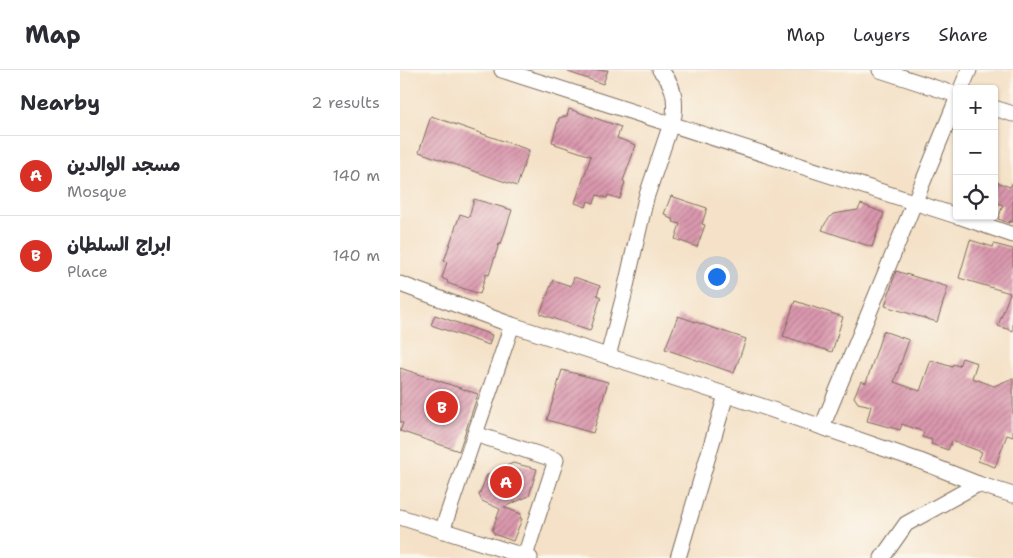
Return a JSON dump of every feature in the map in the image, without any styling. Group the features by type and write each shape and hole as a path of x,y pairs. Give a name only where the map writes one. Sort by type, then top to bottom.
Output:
{"street":[{"path":"502,70 953,215"},
{"path":"608,356 646,198 674,115 675,101 672,86 660,70"},
{"path":"880,70 953,96"},
{"path":"963,85 969,70"},
{"path":"822,427 953,107"},
{"path":"998,109 1013,114"},
{"path":"969,220 1013,235"},
{"path":"400,284 512,325 822,427 1013,495"},
{"path":"442,532 512,325"},
{"path":"678,558 726,395"},
{"path":"400,518 508,555 528,557 556,460 475,434"},
{"path":"882,558 906,524 978,484"}],"building":[{"path":"568,70 608,70 603,84 568,72"},
{"path":"569,109 621,127 617,138 636,145 623,181 625,182 620,199 608,195 607,198 597,195 594,203 588,201 586,207 575,203 591,156 552,142 559,118 567,116"},
{"path":"431,116 529,150 517,186 419,152"},
{"path":"998,182 1010,187 1013,182 1013,222 1010,221 1009,223 998,219 1003,205 998,203"},
{"path":"671,196 707,208 702,224 705,225 697,247 675,239 680,224 673,222 674,220 664,214"},
{"path":"474,199 512,210 501,244 499,244 489,275 486,274 480,294 447,283 448,281 442,278 447,262 444,261 460,214 469,217"},
{"path":"861,204 884,213 872,247 822,230 833,214 858,210"},
{"path":"970,240 993,247 994,244 1013,249 1013,331 998,326 1010,293 959,278"},
{"path":"896,271 948,287 937,322 885,306"},
{"path":"574,277 600,286 597,295 601,297 590,331 540,314 553,280 571,286"},
{"path":"795,301 843,317 832,352 783,336"},
{"path":"435,315 492,335 489,345 431,325"},
{"path":"678,316 746,339 734,373 665,349"},
{"path":"883,331 909,340 894,382 920,391 931,360 952,367 953,364 959,366 962,358 977,363 972,378 994,386 1013,378 1013,437 1007,435 995,467 978,461 982,452 952,441 948,450 931,444 932,440 922,437 924,432 902,424 900,430 867,421 871,406 858,403 854,397 861,381 866,383"},
{"path":"400,368 478,394 459,451 400,431 403,423 400,422"},
{"path":"562,370 608,382 593,433 547,420"},
{"path":"513,463 537,469 529,496 504,507 521,514 520,518 522,519 513,541 494,534 492,531 500,509 482,501 479,495 487,475"}],"place":[{"name":"ابراج السلطان","path":"442,407"},
{"name":"مسجد الوالدين","path":"506,482"}]}
